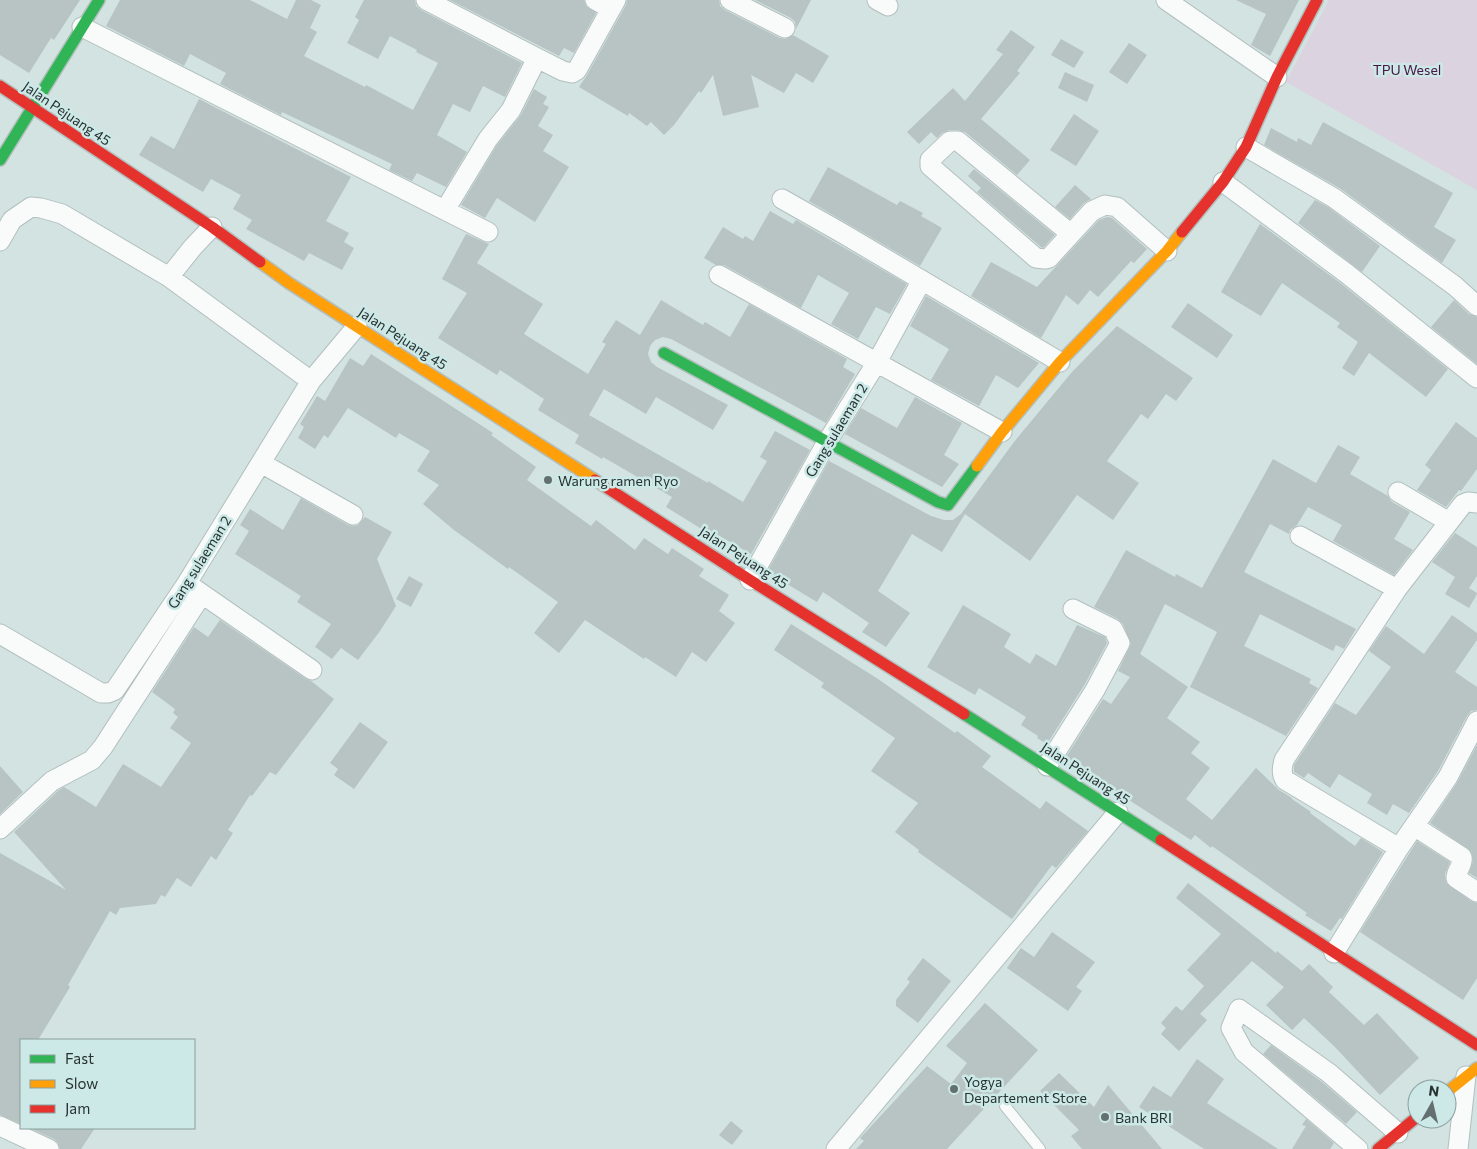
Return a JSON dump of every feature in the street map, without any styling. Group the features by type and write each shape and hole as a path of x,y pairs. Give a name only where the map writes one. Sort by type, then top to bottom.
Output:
{"street":[{"path":"0,160 99,0"},
{"path":"426,0 562,71 572,73 577,70 608,3"},
{"path":"730,0 785,28"},
{"path":"1166,0 1278,77"},
{"path":"664,353 948,506 1002,432 1060,362 1167,251 1222,182 1246,147 1278,77 1317,0"},
{"path":"82,27 488,232"},
{"path":"446,210 488,139 511,110 537,58"},
{"name":"Jalan Pejuang 45","path":"0,86 212,227 289,283 750,580 1047,766 1477,1045"},
{"path":"1071,234 958,141 950,141 930,160 930,166 1036,258 1049,258 1071,234 1092,211 1105,205 1117,207 1167,251"},
{"path":"1246,147 1334,198 1455,286 1477,306"},
{"path":"1222,182 1346,272 1477,378"},
{"path":"782,199 1060,362"},
{"path":"0,241 12,220 31,207 62,214 168,277 311,381"},
{"path":"168,277 212,227"},
{"path":"719,275 1002,432"},
{"name":"Gang sulaeman 2","path":"750,580 827,442 877,362 922,280"},
{"name":"Gang sulaeman 2","path":"0,634 101,693 108,693 114,690 187,583 311,381 357,326"},
{"path":"261,463 353,515"},
{"path":"1398,492 1449,522"},
{"path":"1399,848 1286,780 1282,773 1284,760 1397,589 1464,504 1468,502 1477,503"},
{"path":"1300,536 1397,589"},
{"path":"187,583 312,670"},
{"path":"0,829 52,781 92,760 103,747 202,594"},
{"path":"1047,766 1095,690 1120,643 1113,629 1073,609"},
{"path":"1334,954 1399,848 1448,777 1477,721"},
{"path":"836,1149 1118,812"},
{"path":"1414,826 1462,857 1462,863 1456,878 1477,892"},
{"path":"1358,1149 1244,1052 1231,1028 1239,1009 1329,1073 1398,1133"},
{"path":"1457,1084 1471,1072"},
{"path":"1458,1149 1471,1072"},
{"path":"1380,1148 1407,1125"},
{"path":"0,1126 49,1149"}],"lane":[{"path":"1005,1106 1040,1149"}],"green space":[{"name":"TPU Wesel","path":"1329,0 1477,0 1477,190 1286,82"}],"building":[{"path":"0,0 80,0 54,40 51,38 29,73 0,55"},
{"path":"120,0 250,0 287,19 296,0 311,0 321,5 310,28 317,32 304,56 365,87 366,85 413,110 438,63 390,36 378,59 347,43 359,20 355,17 364,0 415,0 416,6 421,10 522,63 505,97 483,86 470,112 453,104 437,135 467,152 446,187 417,173 412,181 389,170 392,164 282,112 281,115 220,84 226,73 190,54 184,66 106,26"},
{"path":"450,0 584,0 586,6 596,13 574,53 564,48 559,56"},
{"path":"627,0 719,0 720,6 725,10 780,38 786,39 793,35 829,56 813,83 796,73 784,93 751,75 759,107 723,116 713,75 701,93 699,91 674,125 664,135 651,122 647,126 629,113 628,116 579,87 626,5"},
{"path":"755,0 811,0 796,29 795,22 791,18"},
{"path":"1236,0 1299,0 1270,56 1251,45 1266,14"},
{"path":"1011,30 1035,47 1017,71 1020,73 981,119 1030,160 1017,175 965,132 958,130 949,130 937,138 931,132 919,144 907,132 953,88 965,101 1003,54 996,50"},
{"path":"1061,39 1084,52 1074,68 1051,55"},
{"path":"1129,43 1147,55 1127,84 1109,72"},
{"path":"1065,72 1094,85 1087,102 1058,88"},
{"path":"534,89 547,97 543,104 549,107 538,126 553,135 543,151 569,167 535,222 497,198 485,218 461,205 497,145 521,115"},
{"path":"199,99 351,177 326,221 349,233 344,242 354,248 342,270 309,253 304,261 246,229 252,220 233,209 241,195 211,179 203,192 139,155 151,136 174,149"},
{"path":"1074,114 1099,131 1076,166 1050,150"},
{"path":"1323,122 1453,193 1434,227 1456,240 1442,263 1341,189 1264,145 1271,128 1297,142 1298,138 1311,145"},
{"path":"828,167 897,205 900,201 923,213 921,216 942,228 920,266 809,201"},
{"path":"974,169 1055,235 1043,248 977,192 981,188 968,176"},
{"path":"1075,185 1091,199 1084,203 1070,219 1055,207"},
{"path":"1315,200 1328,207 1380,246 1362,272 1298,223"},
{"path":"770,211 793,224 796,220 907,284 890,314 876,307 858,339 831,324 849,293 818,275 801,308 724,265 716,265 704,258 723,227 743,239 745,236 753,241"},
{"path":"1107,217 1112,218 1147,249 1134,263 1131,261 1098,297 1090,290 1078,305 1066,295 1041,338 971,296 991,262 1037,287 1099,220"},
{"path":"1260,224 1339,282 1448,369 1426,397 1369,353 1354,376 1342,368 1358,342 1337,327 1340,323 1282,283 1261,316 1221,292"},
{"path":"466,234 489,244 477,263 543,304 524,334 588,374 606,344 602,342 616,320 640,335 661,300 703,325 705,322 730,337 749,304 847,359 843,367 855,374 826,423 671,339 663,337 655,340 650,346 648,354 651,362 728,405 713,430 656,397 646,414 604,389 589,415 743,502 767,461 760,457 775,431 810,450 751,554 718,535 716,538 666,507 672,497 575,443 579,435 538,410 544,399 500,370 497,375 438,338 467,293 442,279"},
{"path":"926,296 1039,363 1018,388 996,375 979,406 931,380 949,349 910,326"},
{"path":"1454,300 1469,314 1477,317 1477,364 1431,327"},
{"path":"1188,303 1233,335 1217,358 1171,327"},
{"path":"1117,326 1193,378 1176,401 1166,394 1148,419 1141,414 1107,461 1139,483 1113,520 1077,495 1030,561 965,514 942,552 912,534 878,591 910,613 886,647 862,632 869,623 823,592 817,602 767,572 829,461 931,516 944,520 953,520 961,514 1014,442 1072,372"},
{"path":"371,354 493,433 491,435 536,467 527,480 591,526 596,520 635,550 644,538 668,554 672,548 704,569 699,576 729,595 719,611 735,623 706,662 692,652 676,677 645,657 644,659 585,620 559,653 534,633 558,602 454,530 423,504 439,485 417,471 430,451 399,433 396,438 348,408 328,438 324,435 315,449 298,438 304,427 300,424 317,396 325,401 350,358 363,366"},
{"path":"915,397 962,423 944,455 959,464 942,487 845,434 861,408 897,428"},
{"path":"1456,422 1477,438 1477,469 1461,491 1459,490 1446,507 1417,490 1431,470 1425,465"},
{"path":"1338,445 1360,457 1350,474 1388,496 1392,502 1410,512 1394,539 1413,550 1394,575 1333,541 1342,525 1308,507 1289,534 1270,524 1244,572 1356,629 1344,649 1336,645 1333,651 1260,614 1244,646 1311,679 1309,683 1318,688 1286,736 1190,687 1217,632 1165,604 1140,654 1188,687 1167,718 1200,742 1191,753 1210,768 1186,799 1212,820 1256,768 1279,790 1355,846 1361,838 1383,852 1342,919 1340,918 1331,931 1305,915 1307,913 1212,846 1211,848 1195,835 1191,840 1066,757 1103,699 1111,704 1130,677 1118,671 1131,644 1123,624 1118,619 1094,607 1126,550 1175,577 1176,574 1202,588 1273,459 1316,483"},
{"path":"301,498 348,525 358,525 365,517 392,532 377,559 396,606 358,660 341,648 332,659 315,647 331,624 297,602 301,596 235,554 249,531 240,525 250,509 283,530"},
{"path":"1455,533 1477,547 1477,576 1469,588 1477,594 1469,608 1445,594 1455,577 1432,562"},
{"path":"409,576 423,584 411,607 396,599"},
{"path":"963,605 1011,634 1004,647 1030,664 1036,654 1056,666 1077,625 1105,637 1107,643 1085,684 1047,744 1021,725 1026,717 979,688 975,695 927,667"},
{"path":"1452,615 1477,633 1477,640 1455,672 1477,687 1477,710 1471,711 1467,716 1438,771 1409,813 1393,804 1387,815 1367,803 1372,794 1339,774 1330,788 1308,773 1304,778 1294,772 1294,765 1335,703 1356,715 1391,667 1369,651 1386,626 1424,654"},
{"path":"220,620 311,681 334,699 276,775 270,772 252,796 250,795 228,830 233,833 216,860 211,856 191,887 177,878 165,897 161,895 156,904 120,908 116,915 110,911 68,985 70,987 39,1039 20,1039 20,1124 0,1115 0,853 66,890 14,832 64,787 96,807 123,764 161,787 191,743 170,728 178,717 173,713 175,709 152,692 194,627 208,637"},
{"path":"791,624 878,679 955,733 957,731 991,756 982,767 1040,809 1046,801 1088,831 1056,868 1052,865 1012,919 918,852 919,850 895,832 918,803 871,771 895,738 821,687 824,683 774,650"},
{"path":"360,722 388,742 354,789 334,775 338,769 330,763"},
{"path":"1477,745 1477,878 1469,873 1473,861 1471,851 1430,823 1457,783"},
{"path":"0,766 23,792 0,814"},
{"path":"1417,841 1450,862 1445,874 1446,883 1471,901 1477,903 1477,978 1463,1000 1360,932"},
{"path":"1188,883 1276,953 1277,951 1302,971 1309,964 1333,987 1329,992 1364,1025 1377,1013 1419,1058 1380,1095 1334,1046 1304,1018 1292,1030 1266,1005 1284,987 1252,961 1200,1014 1207,1020 1179,1051 1161,1034 1166,1028 1161,1023 1176,1006 1182,1011 1204,986 1187,970 1221,934 1176,898"},
{"path":"1052,932 1095,962 1076,987 1082,991 1068,1011 1007,968 1021,948 1034,957"},
{"path":"923,958 951,981 918,1023 896,1006 896,1000 910,982 907,979"},
{"name":"Yogya Departement Store","path":"985,1003 1038,1050 947,1149 856,1149 864,1141 860,1138 927,1066 951,1084 967,1063 946,1046"},
{"path":"1271,1045 1322,1082 1357,1112 1346,1124 1263,1054"},
{"path":"1197,1059 1224,1079 1207,1103 1278,1149 1204,1149 1139,1107 1153,1086 1171,1097"},
{"path":"1059,1073 1094,1107 1108,1085 1162,1149 1082,1149 1071,1136 1079,1130 1040,1091"},
{"path":"1306,1119 1334,1143 1330,1149 1292,1149 1306,1126 1302,1125"},
{"path":"731,1121 743,1131 732,1145 719,1135"},
{"path":"32,1129 94,1129 81,1149 60,1149 54,1139"}],"traffic: fast":[{"path":"0,160 99,0"},
{"path":"664,353 938,502 948,505 977,466"},
{"path":"964,714 1161,840"}],"traffic: slow":[{"path":"977,466 1002,432 1060,362 1167,251 1182,232"},
{"path":"260,262 289,283 595,480"},
{"path":"1457,1084 1477,1068"}],"traffic: jam":[{"path":"1182,232 1223,182 1246,147 1277,77 1317,0"},
{"path":"0,86 212,227 260,262"},
{"path":"595,480 964,714"},
{"path":"1161,840 1477,1045"},
{"path":"1378,1149 1407,1125"}],"place":[{"name":"Warung ramen Ryo","path":"548,480"},
{"name":"Yogya Departement Store","path":"954,1089"},
{"name":"Bank BRI","path":"1105,1117"}]}
